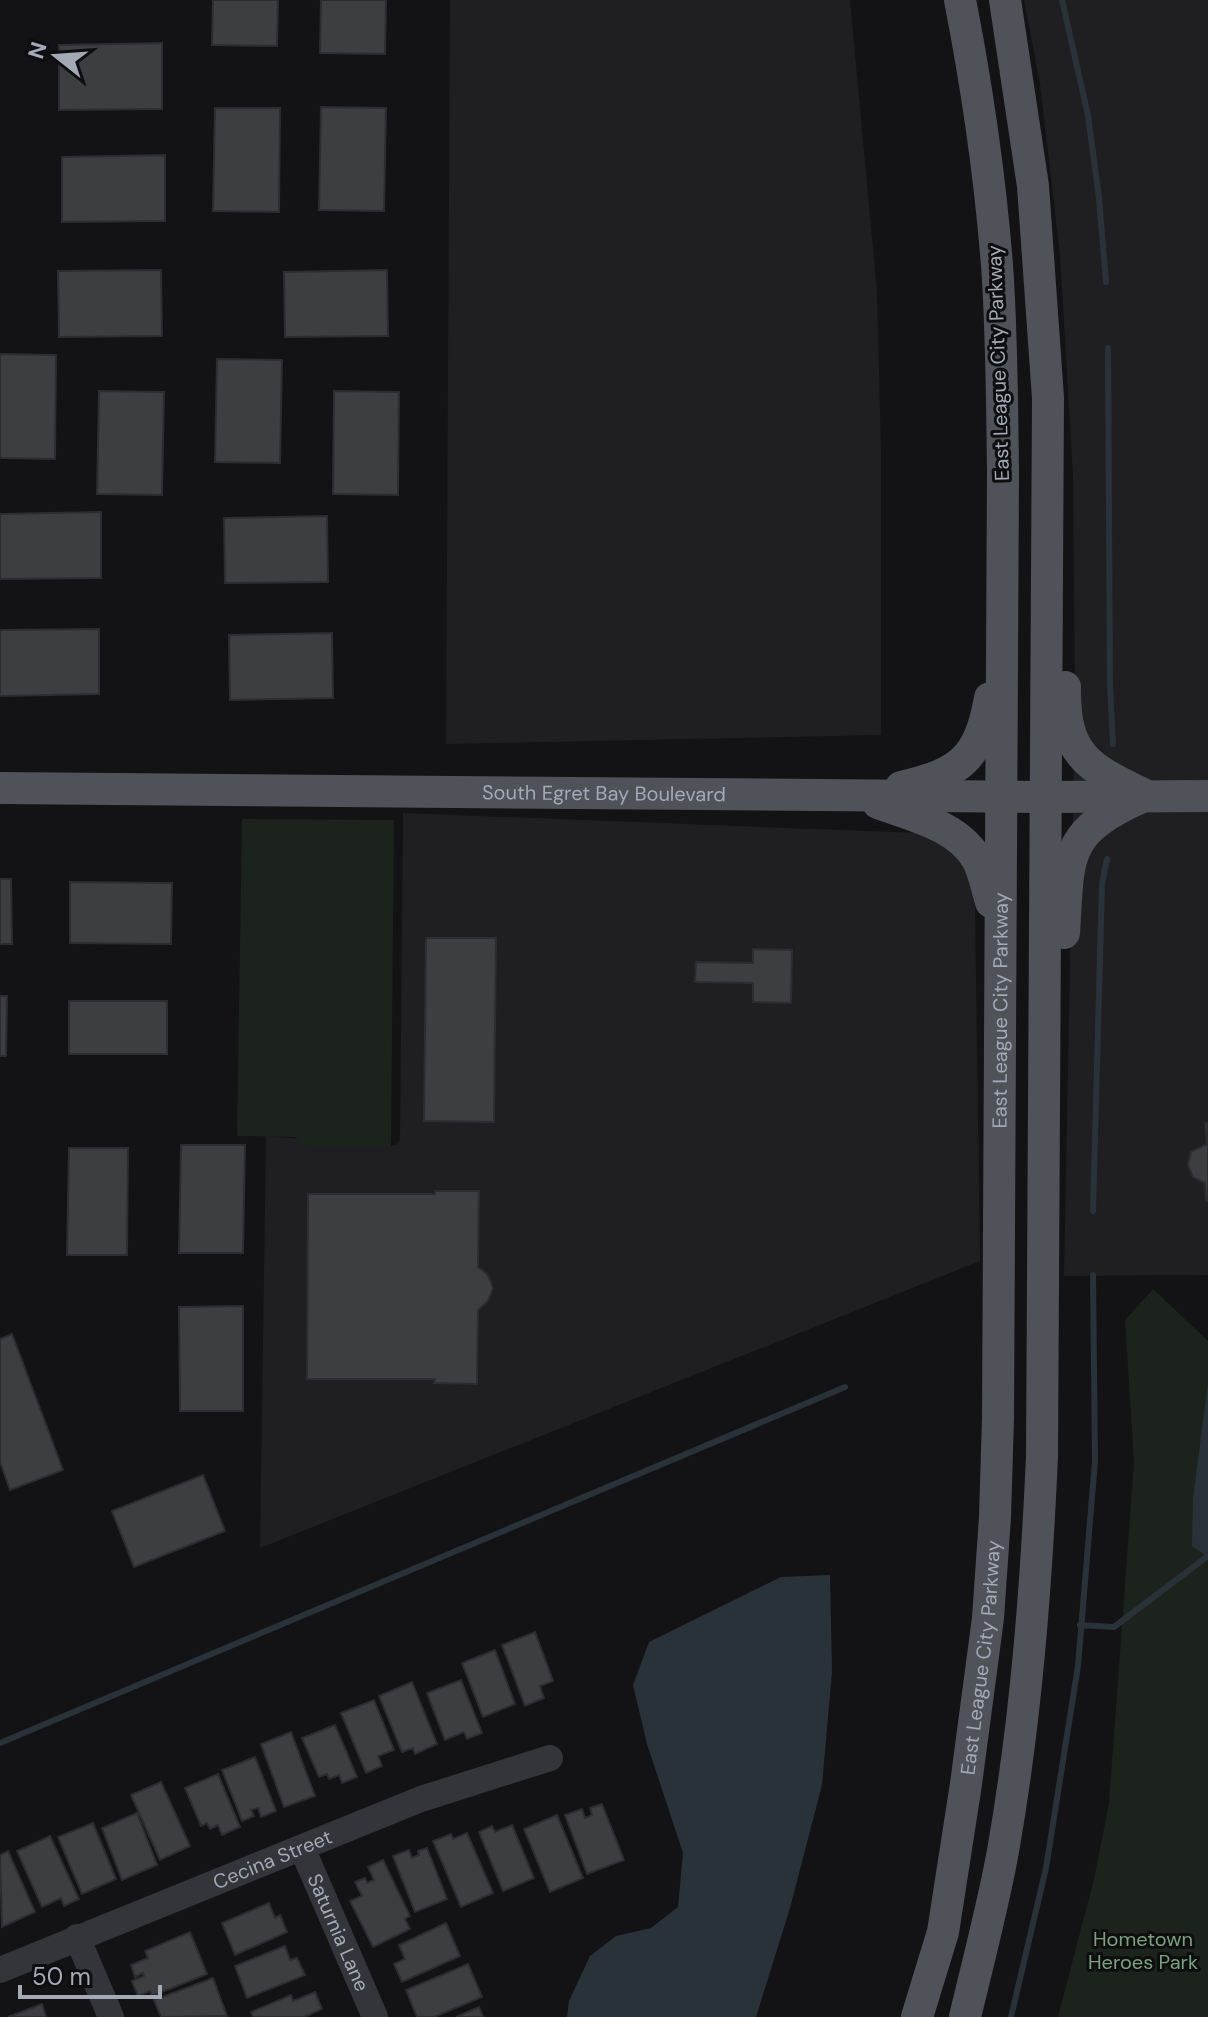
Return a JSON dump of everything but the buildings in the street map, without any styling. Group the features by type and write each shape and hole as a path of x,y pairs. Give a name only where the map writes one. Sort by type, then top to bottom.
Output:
{"main road":[{"name":"East League City Parkway","path":"917,2017 943,1932 988,1618 998,1418 1003,472 997,263 977,103 960,0"},
{"path":"965,2017 1002,1853 1024,1704 1036,1580 1042,1457 1048,477 1044,319 1033,186 1005,0"},
{"path":"1048,477 1063,525 1066,722 1076,748 1091,766 1146,795"},
{"path":"860,796 931,780 971,753 984,730 1002,628"},
{"name":"South Egret Bay Boulevard","path":"0,788 1208,796"},
{"path":"1046,1034 1063,945 1069,862 1073,850 1094,825 1120,807 1146,795"},
{"path":"860,796 942,828 968,847 978,862 1000,931"}],"street":[{"name":"Cecina Street","path":"0,1970 421,1799 550,1758"},
{"name":"Saturnia Lane","path":"302,1848 375,2017"},
{"path":"77,1937 111,2017"}],"shaded area":[{"path":"450,0 850,0 877,292 881,450 881,735 446,744"},
{"path":"1024,0 1208,0 1208,1275 1064,1276 1075,704 1073,476 1060,255 1040,84"},
{"path":"403,813 919,833 943,843 961,862 971,883 975,907 980,1261 260,1548 266,1136 391,1146 400,1139"},
{"path":"1208,1383 1208,1557 1192,1546 1193,1498"},
{"path":"830,1575 832,1672 822,1785 790,1908 756,2017 567,2017 569,2001 590,1956 616,1936 651,1928 678,1907 683,1853 647,1744 633,1685 649,1642 781,1577"}],"green space":[{"path":"242,819 394,820 391,1146 305,1146 296,1137 237,1136"},
{"name":"Hometown Heroes Park","path":"1153,1289 1208,1341 1208,2017 1058,2017 1094,1879 1109,1803 1134,1462 1125,1320"}],"waterway":[{"path":"1062,0 1088,115 1106,282"},
{"path":"1108,348 1113,744"},
{"path":"1093,1211 1102,884 1107,859"},
{"path":"1011,2017 1046,1868 1078,1666 1095,1461 1093,1275"},
{"path":"0,1743 845,1387"},
{"path":"1080,1625 1114,1627 1208,1556"}]}
